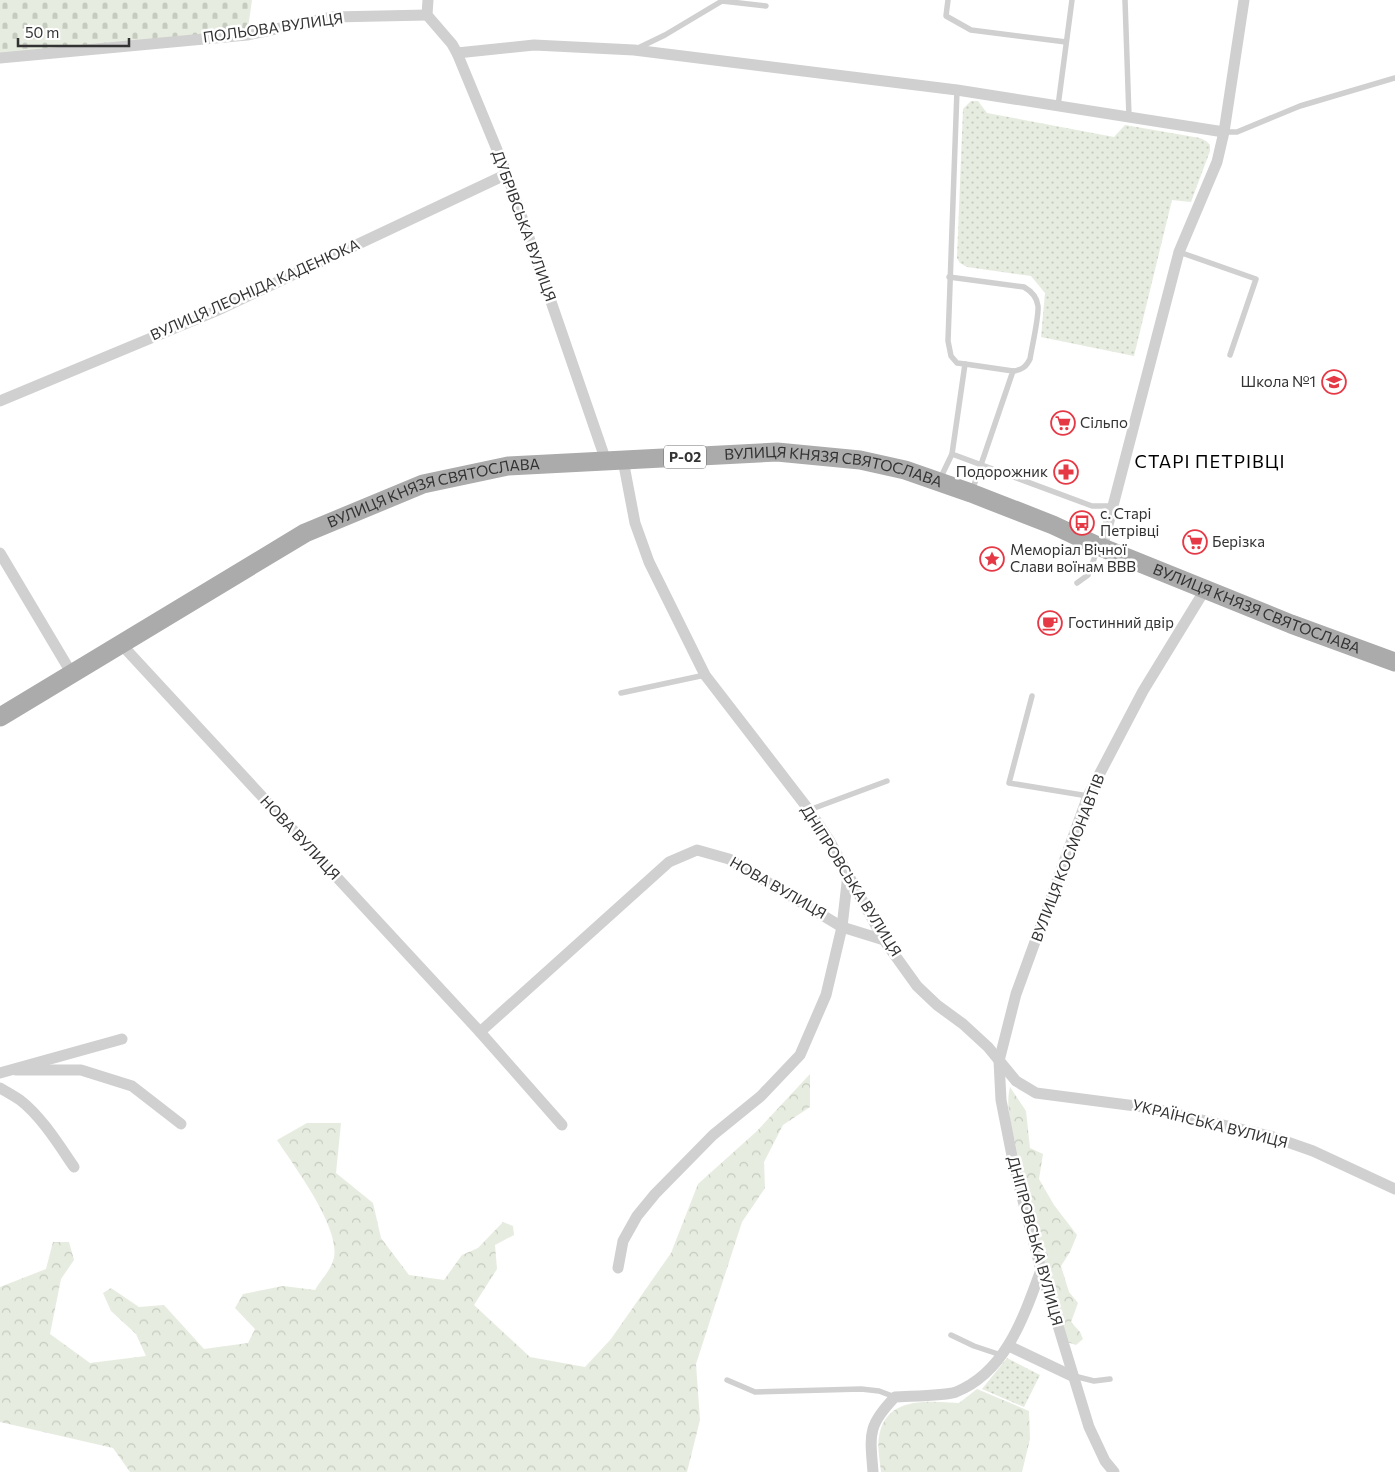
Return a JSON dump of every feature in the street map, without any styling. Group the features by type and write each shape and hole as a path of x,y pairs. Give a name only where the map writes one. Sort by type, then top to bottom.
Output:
{"main road":[{"name":"ВУЛИЦЯ КНЯЗЯ СВЯТОСЛАВА","path":"0,717 305,533 422,484 508,466 777,452 860,460 905,470 972,493 1291,624 1395,662"}],"street":[{"path":"427,15 428,0"},
{"path":"1100,547 1113,506 1179,252 1217,162 1224,132 1244,0"},
{"name":"ДУБРІВСЬКА ВУЛИЦЯ","path":"427,15 452,44 457,53 507,174 615,460"},
{"name":"ПОЛЬОВА ВУЛИЦЯ","path":"0,58 247,35 334,18 427,15"},
{"path":"457,53 534,45 634,50 957,90 1224,132"},
{"name":"ВУЛИЦЯ ЛЕОНІДА КАДЕНЮКА","path":"0,401 216,311 507,174"},
{"name":"ДНІПРОВСЬКА ВУЛИЦЯ","path":"615,460 649,562 705,675 809,810 829,840 884,940 917,986 937,1005 975,1035 999,1061 1001,1100 1008,1138 1041,1270 1089,1427 1105,1461 1114,1472"},
{"path":"0,553 72,674"},
{"name":"ВУЛИЦЯ КОСМОНАВТІВ","path":"999,1061 1016,994 1088,796 1142,691 1206,588"},
{"name":"НОВА ВУЛИЦЯ","path":"121,644 480,1032 562,1125"},
{"name":"НОВА ВУЛИЦЯ","path":"480,1032 669,862 697,850 729,859 842,927 884,940"},
{"path":"618,1268 623,1241 637,1216 655,1194 713,1134 761,1096 800,1056 826,995 842,927 848,874"},
{"path":"0,1073 16,1070 122,1038"},
{"name":"УКРАЇНСЬКА ВУЛИЦЯ","path":"999,1061 1016,1081 1036,1093 1151,1108 1270,1136 1313,1151 1395,1188"},
{"path":"16,1070 82,1070 132,1086 181,1124"},
{"path":"0,1088 21,1101 30,1110 47,1129 74,1167"},
{"path":"873,1472 870,1435 880,1413 895,1396 955,1393 982,1377 1009,1346 1026,1310 1041,1270"},
{"path":"1009,1346 1072,1376"}],"lane":[{"path":"948,0 946,16 972,30 1066,42"},
{"path":"1058,106 1072,0"},
{"path":"1125,0 1129,117"},
{"path":"634,50 665,35 722,2 766,6"},
{"path":"1224,132 1237,132 1300,106 1395,78"},
{"path":"949,277 1024,287 1031,291 1038,306 1030,359 1027,366 1013,372 957,363 951,356 948,341 949,277 957,90"},
{"path":"1179,252 1256,279 1230,355"},
{"path":"939,482 952,454 965,364"},
{"path":"972,493 1013,372"},
{"path":"952,454 1092,506 1113,506"},
{"path":"1078,583 1088,575 1100,547"},
{"path":"621,693 705,675"},
{"path":"1032,696 1009,783 1088,796"},
{"path":"809,810 887,781"},
{"path":"951,1334 974,1346 1001,1355"},
{"path":"1072,1376 1094,1381 1110,1379"},
{"path":"727,1380 755,1392 861,1389 879,1391 895,1396"}],"green space":[{"path":"0,0 252,0 247,35 0,58"},
{"path":"971,101 978,101 987,113 1114,137 1125,125 1200,138 1210,145 1210,151 1191,202 1172,200 1134,356 1041,337 1045,293 1031,276 967,267 960,263 957,258 963,109"},
{"path":"810,1074 810,1107 783,1125 764,1162 765,1188 742,1222 696,1364 700,1420 687,1472 130,1472 113,1448 0,1422 0,1287 46,1269 53,1242 69,1242 74,1260 61,1279 50,1334 90,1363 146,1356 136,1334 111,1311 103,1293 111,1288 139,1307 164,1305 204,1349 248,1343 255,1329 235,1308 243,1294 283,1286 315,1290 333,1261 334,1248 331,1233 305,1181 277,1140 307,1123 341,1123 336,1173 373,1203 381,1238 409,1275 444,1280 462,1255 478,1248 503,1222 513,1226 514,1235 495,1245 497,1269 474,1305 530,1357 585,1367 611,1339 671,1253 698,1184 757,1131"},
{"path":"1010,1087 1026,1111 1030,1148 1043,1154 1039,1179 1054,1205 1077,1235 1070,1252 1061,1266 1069,1292 1078,1303 1071,1322 1080,1332 1083,1339 1076,1345 1067,1342 1032,1221 1010,1117 1008,1102"},
{"path":"1007,1358 1040,1375 1024,1407 982,1389"},
{"path":"977,1389 1029,1411 1030,1439 1022,1472 881,1472 878,1450 879,1437 883,1424 890,1414 899,1408 922,1402 959,1403"}],"place":[{"name":"Школа №1","path":"1334,382"},
{"name":"Сільпо","path":"1063,423"},
{"name":"Подорожник","path":"1066,472"},
{"name":"с. Старі Петрівці","path":"1082,523"},
{"name":"Берізка","path":"1195,542"},
{"name":"Меморіал Вічної Слави воїнам ВВВ","path":"992,559"},
{"name":"Гостинний двір","path":"1050,623"}],"district":[{"name":"СТАРІ ПЕТРІВЦІ","path":"1210,462"}]}
